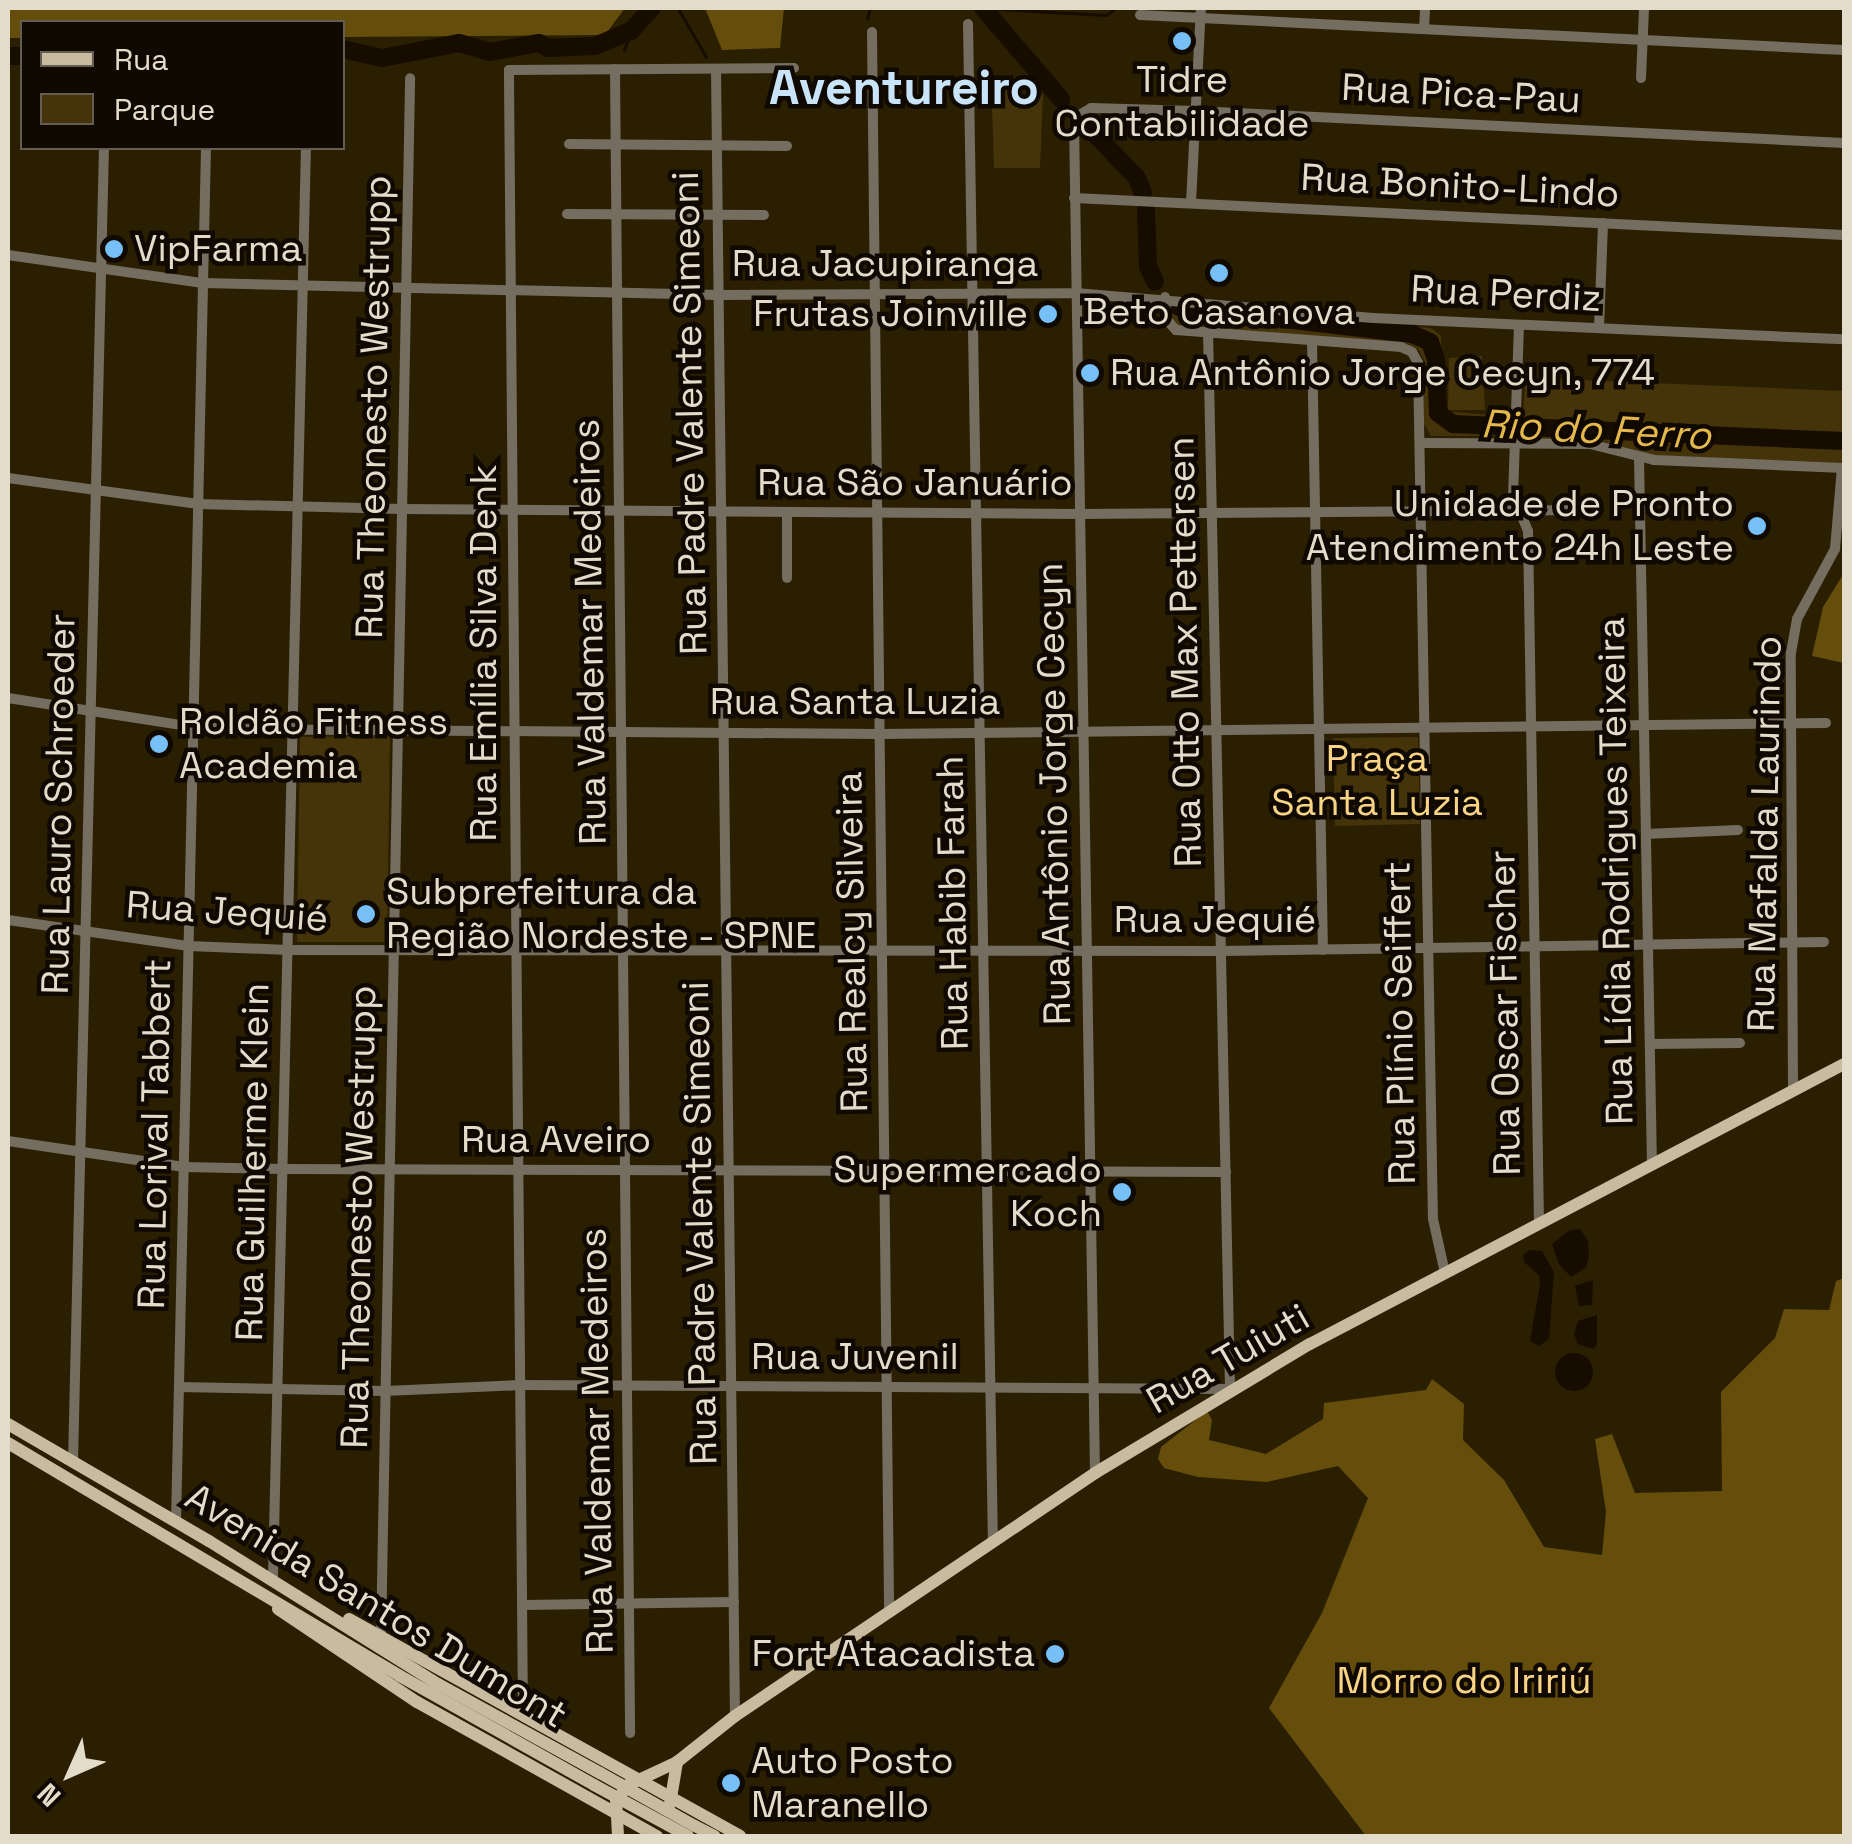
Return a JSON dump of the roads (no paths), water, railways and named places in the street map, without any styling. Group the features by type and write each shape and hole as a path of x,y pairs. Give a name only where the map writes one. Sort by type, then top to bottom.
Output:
{"main road":[{"name":"Rua Tuiuti","path":"637,1779 677,1762 736,1716 889,1611 1095,1473 1230,1389 1844,1064"},
{"name":"Avenida Santos Dumont","path":"8,1424 209,1541 597,1779"},
{"name":"Avenida Santos Dumont","path":"8,1443 211,1560 400,1676 692,1831 715,1836"},
{"path":"209,1541 740,1836"},
{"path":"211,1560 372,1675 654,1836 668,1821 677,1762"},
{"path":"622,1771 655,1770"},
{"path":"618,1836 619,1795 637,1779"}],"street":[{"path":"1424,29 1425,8"},
{"path":"1640,78 1644,8"},
{"path":"1191,203 1200,12"},
{"path":"1140,14 1200,12 1424,29 1844,50"},
{"name":"Rua Habib Farah","path":"968,24 993,1542"},
{"name":"Rua Realcy Silveira","path":"872,32 889,1611"},
{"path":"615,69 794,68"},
{"name":"Rua Emília Silva Denk","path":"523,1716 509,70 615,69"},
{"name":"Rua Valdemar Medeiros","path":"615,69 630,1733"},
{"name":"Rua Padre Valente Simeoni","path":"716,69 736,1716"},
{"name":"Rua Theonesto Westrupp","path":"381,1637 410,78"},
{"name":"Rua Pica-Pau","path":"1076,115 1091,108 1196,111 1844,143"},
{"name":"Rua Antônio Jorge Cecyn","path":"1076,115 1072,128 1095,1473"},
{"path":"569,144 788,146"},
{"name":"Rua Lauro Schroeder","path":"73,1462 104,150"},
{"name":"Rua Lorival Tabbert","path":"176,1522 206,150"},
{"name":"Rua Guilherme Klein","path":"273,1577 306,150"},
{"name":"Rua Bonito-Lindo","path":"1074,198 1844,235"},
{"path":"567,214 764,214"},
{"path":"1598,328 1602,223"},
{"name":"Rua Jacupiranga","path":"8,256 203,283 719,295 1075,293 1166,297"},
{"path":"1166,297 1166,318 1172,328 1312,341 1323,950"},
{"name":"Rua Perdiz","path":"1166,297 1373,318 1844,339"},
{"name":"Rua Oscar Fischer","path":"1520,324 1512,494 1528,531 1538,1224"},
{"name":"Rua Otto Max Pettersen","path":"1208,333 1230,1389"},
{"name":"Rua Plínio Seiffert","path":"1312,341 1401,347 1412,352 1418,364 1433,1219 1445,1273"},
{"path":"1420,442 1516,433 1590,444 1639,458 1843,468"},
{"name":"Rua Lídia Rodrigues Teixeira","path":"1639,458 1652,1164"},
{"name":"Rua Mafalda Laurindo","path":"1793,1091 1789,724 1793,636 1805,602 1835,549 1843,468"},
{"name":"Rua São Januário","path":"8,478 198,504 402,509 1079,514 1584,510"},
{"path":"787,512 787,578"},
{"name":"Rua Santa Luzia","path":"8,698 193,727 293,730 880,734 1826,723"},
{"path":"1646,834 1738,830"},
{"name":"Rua Jequié","path":"8,920 189,946 288,950 1221,951 1824,942"},
{"path":"1650,1044 1740,1043"},
{"name":"Rua Aveiro","path":"8,1141 184,1167 283,1170 1226,1172"},
{"name":"Rua Juvenil","path":"180,1388 385,1391 520,1385 1230,1389"},
{"path":"522,1605 734,1602"}],"waterway":[{"path":"345,50 382,58 459,43 490,52 539,43 548,48 595,46 631,31 652,8"},
{"path":"678,8 706,56"},
{"path":"867,19 870,8"},
{"path":"983,8 1106,15 1116,8"},
{"name":"Rio do Ferro","path":"983,8 1061,99"},
{"path":"624,50 631,31"},
{"path":"8,56 20,56"},
{"name":"Rio do Ferro","path":"1092,131 1137,178 1143,193"},
{"name":"Rio do Ferro","path":"1146,211 1148,266 1155,282"},
{"name":"Rio do Ferro","path":"1179,307 1412,334 1430,342 1436,359 1438,413 1453,424 1844,441"}],"place":[{"name":"Tidre Contabilidade","path":"1182,41"},
{"name":"VipFarma","path":"114,249"},
{"name":"Beto Casanova","path":"1219,273"},
{"name":"Frutas Joinville","path":"1048,314"},
{"name":"Rua Antônio Jorge Cecyn, 774","path":"1090,373"},
{"name":"Unidade de Pronto Atendimento 24h Leste","path":"1757,526"},
{"name":"Roldão Fitness Academia","path":"159,744"},
{"name":"Subprefeitura da Região Nordeste - SPNE","path":"366,914"},
{"name":"Supermercado Koch","path":"1122,1192"},
{"name":"Fort Atacadista","path":"1055,1654"},
{"name":"Auto Posto Maranello","path":"731,1783"}],"district":[{"name":"Aventureiro","path":"904,88"}],"park label":[{"name":"Praça Santa Luzia","path":"1377,781"},
{"name":"Morro do Iririú","path":"1464,1681"}]}
